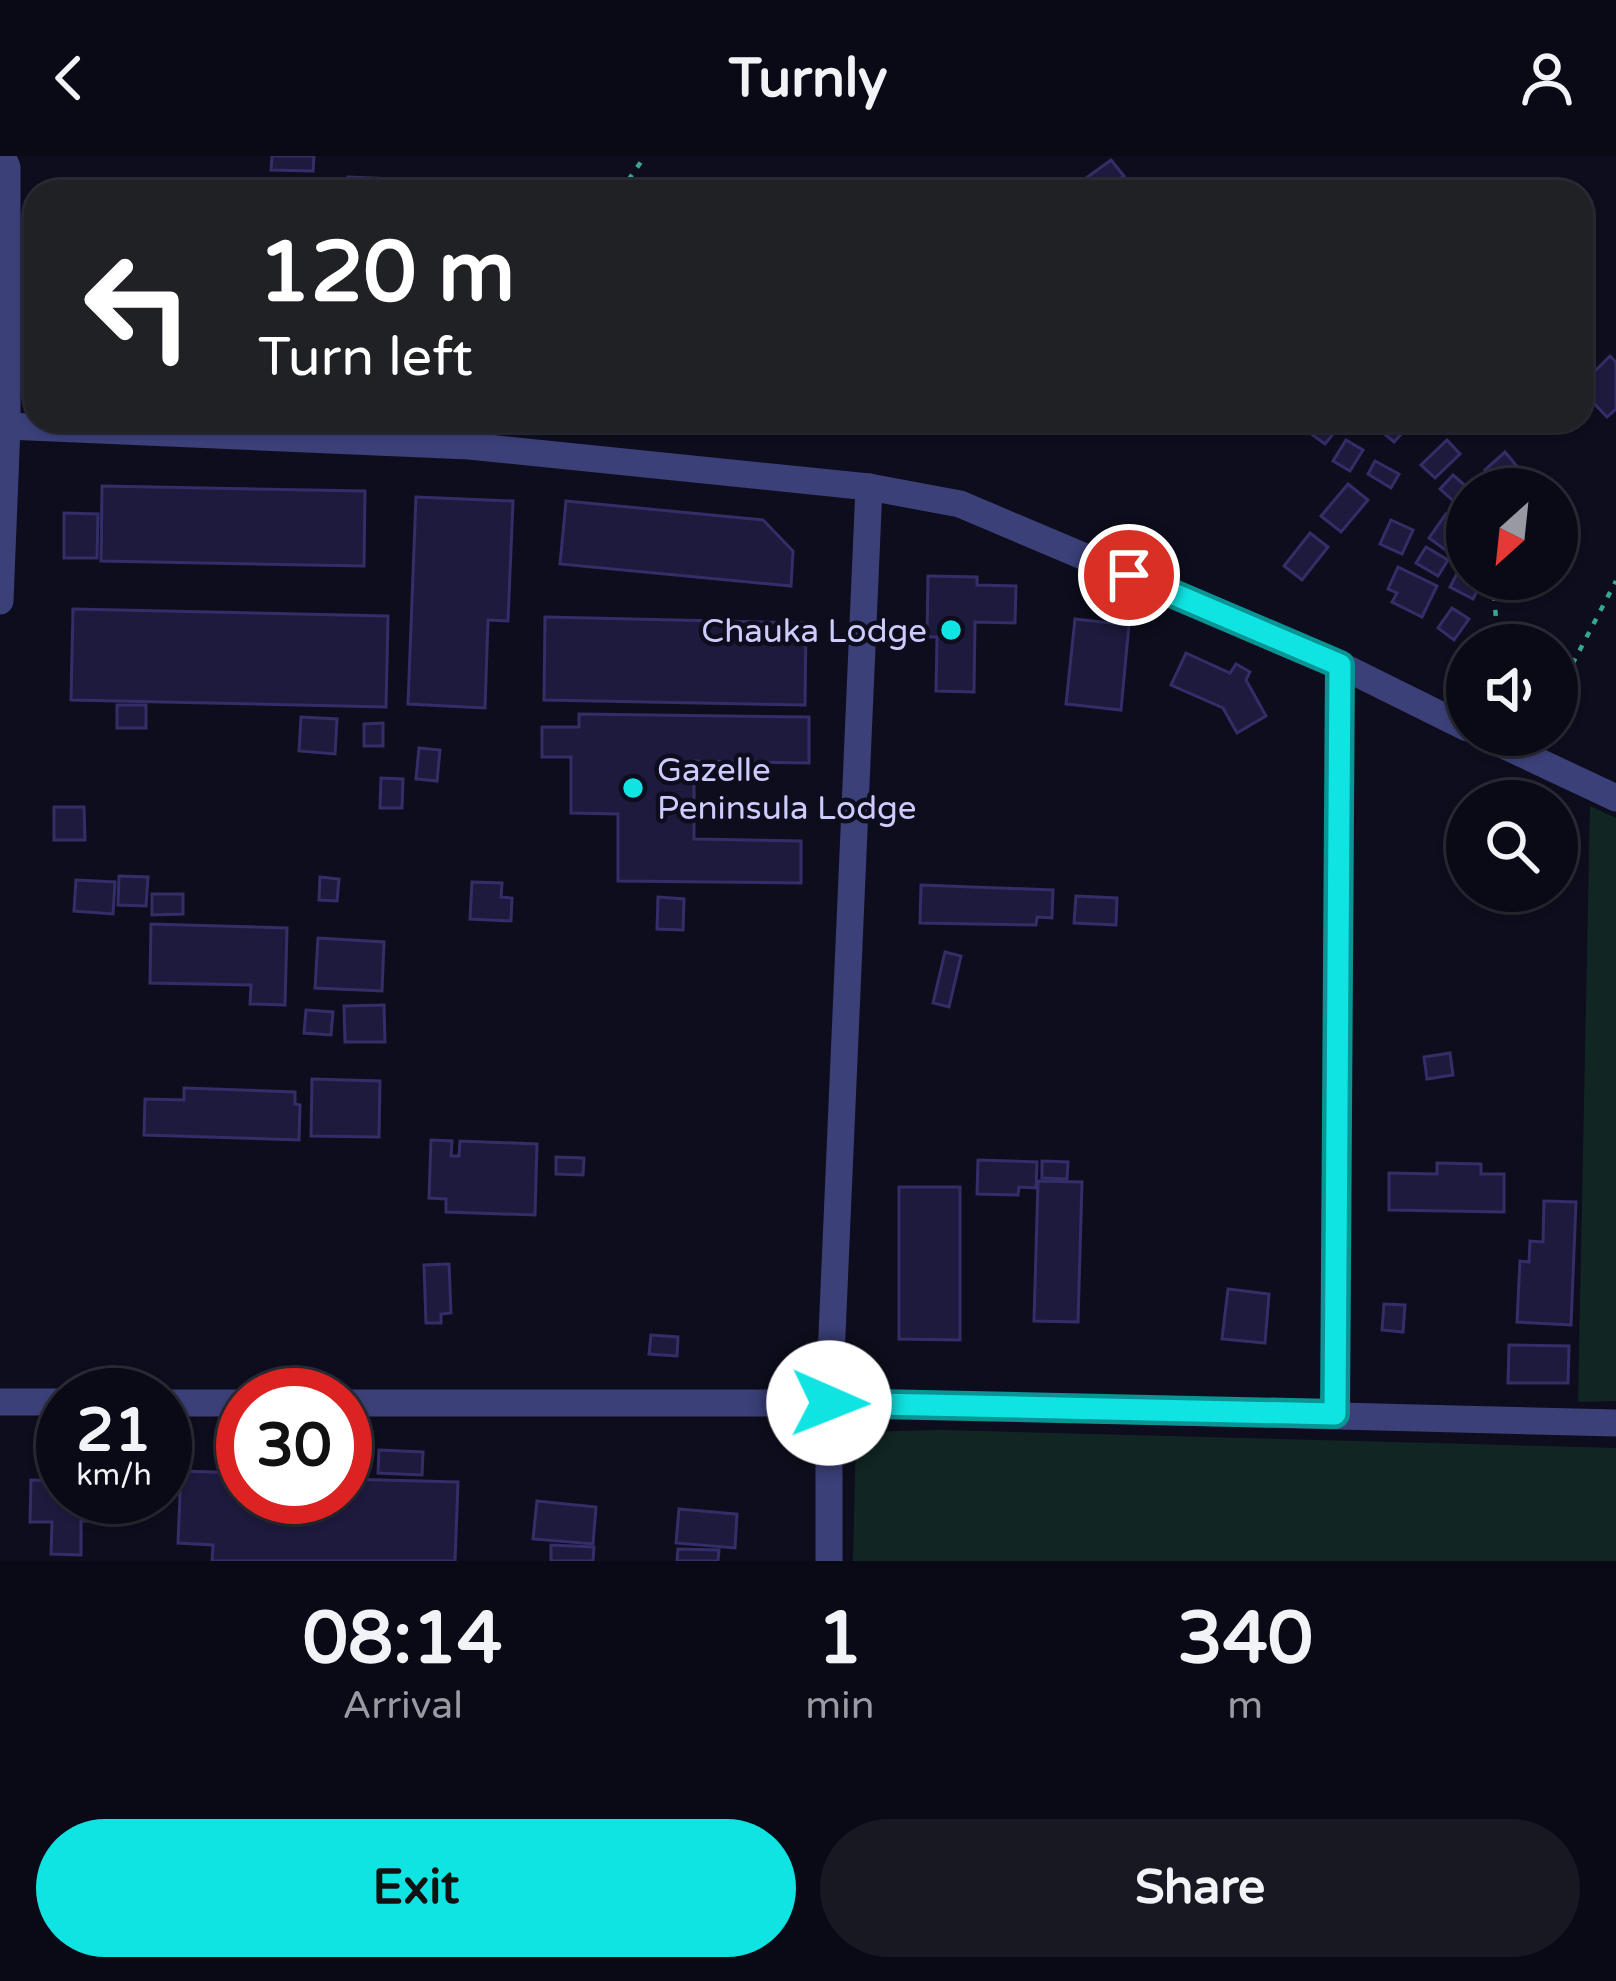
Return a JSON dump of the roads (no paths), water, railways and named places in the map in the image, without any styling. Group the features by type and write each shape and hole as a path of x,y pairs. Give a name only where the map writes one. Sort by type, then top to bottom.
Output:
{"street":[{"path":"0,601 7,426 7,167 2,156"},
{"path":"7,426 24,427"},
{"path":"146,432 469,446 869,487 960,504 1340,665 1446,718"},
{"path":"829,1561 829,1403 869,487"},
{"path":"1335,1414 1340,665"},
{"path":"1527,756 1616,798"},
{"path":"0,1402 36,1402"},
{"path":"372,1403 829,1403 1616,1423"}],"place":[{"name":"Chauka Lodge","path":"951,630"},
{"name":"Gazelle Peninsula Lodge","path":"633,788"}]}
